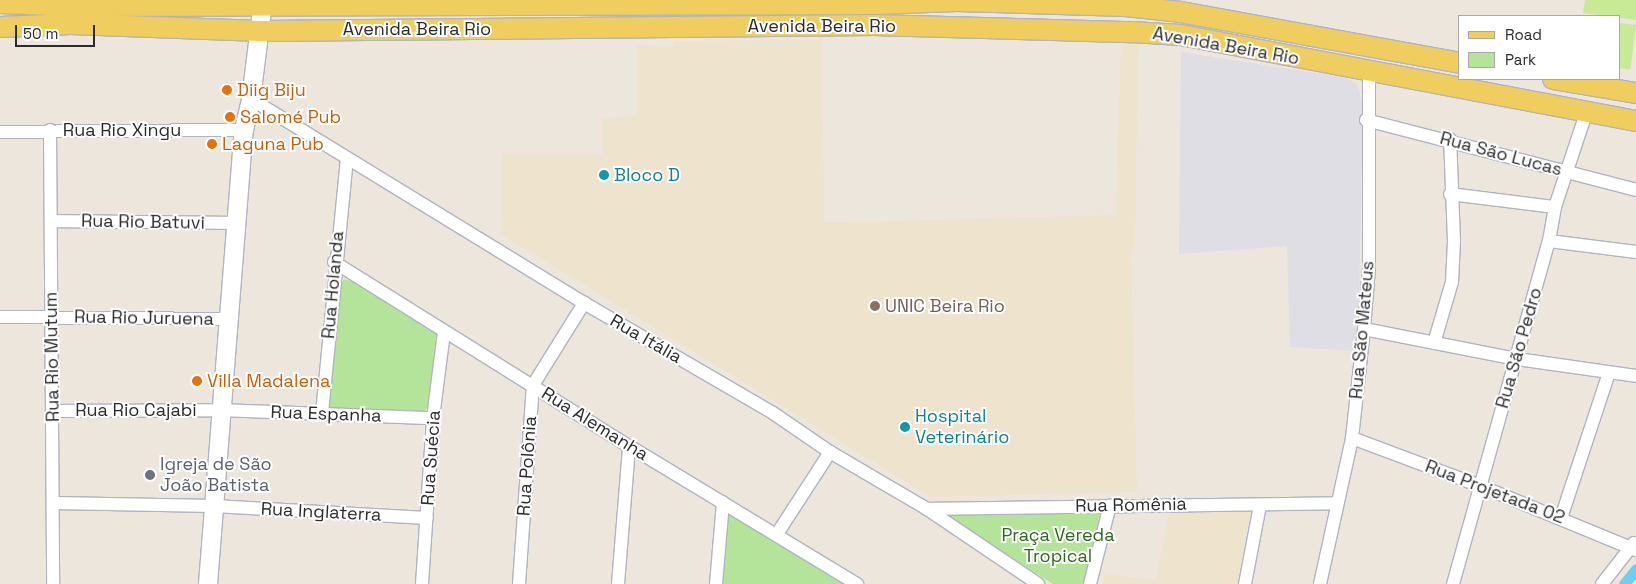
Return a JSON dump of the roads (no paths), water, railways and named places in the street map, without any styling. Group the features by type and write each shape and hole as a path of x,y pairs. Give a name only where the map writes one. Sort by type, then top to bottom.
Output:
{"main road":[{"name":"Avenida Beira Rio","path":"0,27 75,15 263,3 877,4 957,0 1126,6 1180,12 1451,62"},
{"path":"949,27 961,15 957,0"},
{"path":"979,28 974,18 976,13 988,2"},
{"name":"Avenida Beira Rio","path":"0,3 75,15 261,30 949,27 1181,35 1369,72 1636,120"},
{"path":"208,584 220,410 244,130 251,99 263,3"},
{"path":"512,3 508,17 513,28"},
{"path":"1369,72 1376,63 1385,60 1451,62"},
{"path":"1559,80 1636,93"},
{"path":"1591,113 1611,97 1610,88"}],"street":[{"name":"Rua São Mateus","path":"1320,584 1335,503 1352,438 1364,329 1369,268 1366,120 1369,72"},
{"name":"Rua Itália","path":"251,99 584,303 772,413 830,452 927,509 1032,584"},
{"name":"Rua São Pedro","path":"1453,584 1478,485 1549,240 1555,207 1566,171 1591,113"},
{"name":"Rua São Lucas","path":"1366,120 1450,140 1636,190"},
{"name":"Rua Rio Xingu","path":"0,132 50,130 244,130"},
{"name":"Rua Rio Mutum","path":"50,130 50,318 54,503 53,584"},
{"path":"1434,343 1452,282 1454,241 1450,194 1450,140"},
{"name":"Rua Holanda","path":"322,414 334,262 347,158"},
{"path":"1450,194 1555,207"},
{"name":"Rua Rio Batuvi","path":"51,221 236,223"},
{"path":"1549,240 1636,252"},
{"name":"Rua Alemanha","path":"334,262 629,446 857,584"},
{"name":"Rua Polônia","path":"519,584 533,386 584,303"},
{"name":"Rua Rio Juruena","path":"0,317 228,319"},
{"path":"1364,329 1516,359 1636,376"},
{"name":"Rua Suécia","path":"422,584 433,418 444,332"},
{"path":"1561,518 1609,373"},
{"name":"Rua Espanha","path":"220,410 433,418"},
{"name":"Rua Rio Cajabi","path":"53,411 220,410"},
{"name":"Rua Projetada 02","path":"1352,438 1634,546"},
{"path":"618,584 629,446"},
{"path":"777,534 830,452"},
{"path":"716,584 723,502"},
{"name":"Rua Inglaterra","path":"54,503 214,506 427,518"},
{"name":"Rua Romênia","path":"927,509 1335,503"},
{"path":"1090,584 1110,505"},
{"path":"1245,584 1260,505"},
{"path":"1602,584 1634,546"}],"waterway":[{"path":"1624,584 1636,569"}],"place":[{"name":"Diig Biju","path":"227,90"},
{"name":"Salomé Pub","path":"230,117"},
{"name":"Laguna Pub","path":"212,144"},
{"name":"Bloco D","path":"604,175"},
{"name":"UNIC Beira Rio","path":"875,306"},
{"name":"Villa Madalena","path":"197,381"},
{"name":"Hospital Veterinário","path":"905,427"},
{"name":"Igreja de São João Batista","path":"150,475"}],"park label":[{"name":"Praça Vereda Tropical","path":"1058,546"}]}
